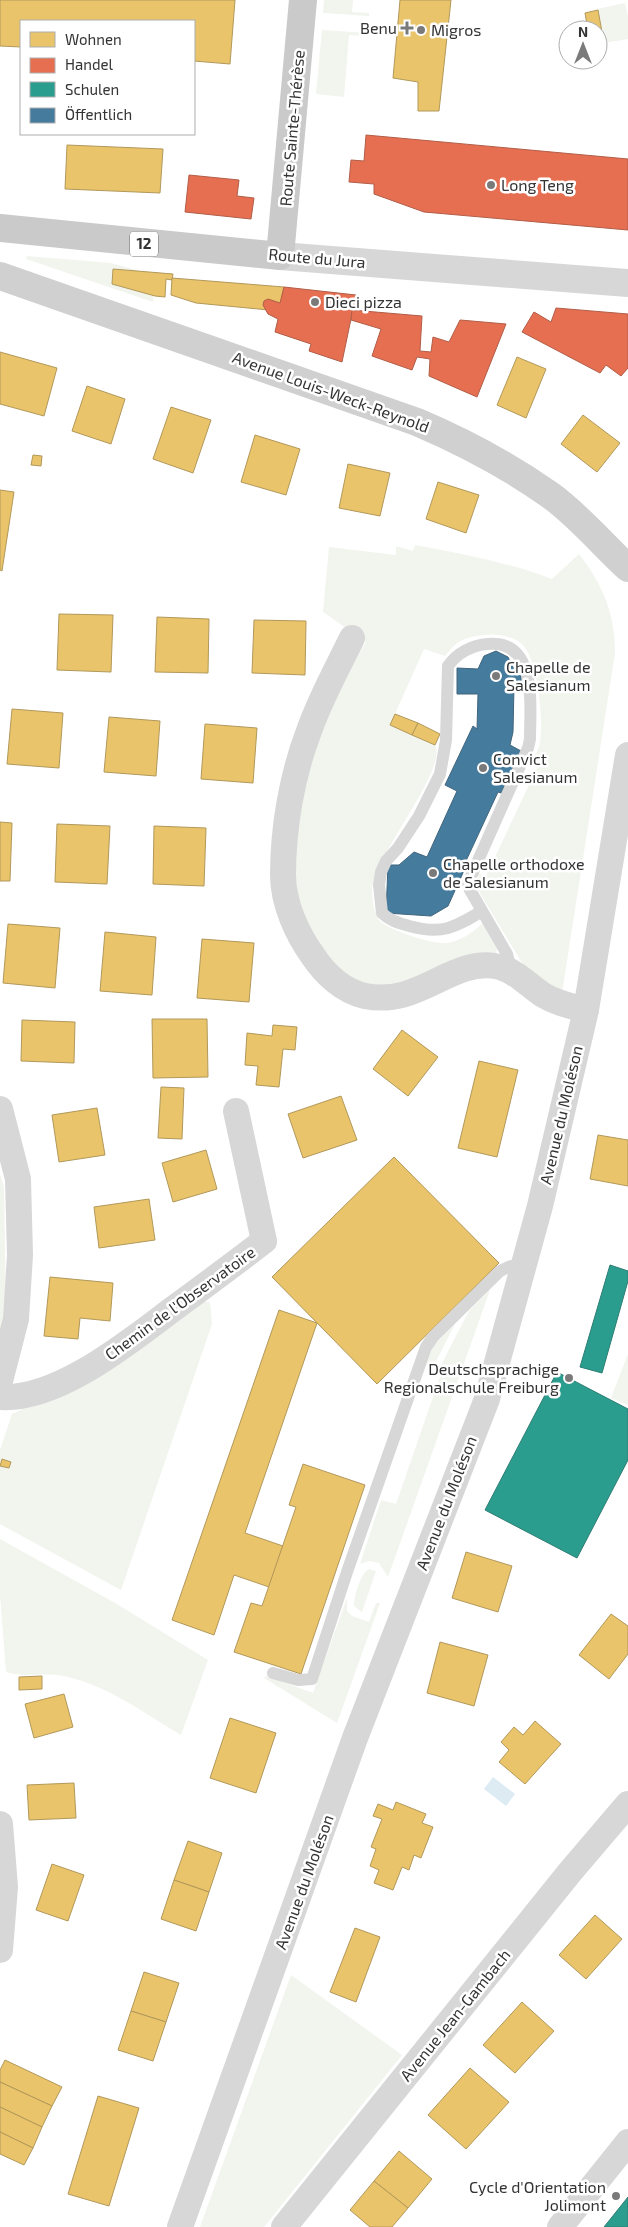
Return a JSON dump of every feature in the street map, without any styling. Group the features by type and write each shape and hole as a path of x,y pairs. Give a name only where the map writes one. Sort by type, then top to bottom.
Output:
{"main road":[{"name":"Route Sainte-Thérèse","path":"280,256 304,0"},
{"name":"Route du Jura","path":"2,230 280,256"},
{"name":"Avenue Louis-Weck-Reynold","path":"0,276 417,422 456,438 486,454 552,496 628,568"}],"street":[{"name":"Route du Jura","path":"280,256 628,282"},
{"path":"352,638 309,730 295,776 287,826 283,877 292,916 305,946 324,973 346,988 363,996 385,999 409,995 453,973 475,967 495,966 518,976 544,995 586,1010"},
{"name":"Avenue du Moléson","path":"180,2227 355,1738 486,1400 540,1206 586,1010 628,755"},
{"path":"0,1109 18,1179 20,1255 16,1319 0,1381"},
{"name":"Chemin de l'Observatoire","path":"0,1397 13,1398 48,1387 103,1361 264,1241 236,1111"},
{"name":"Avenue Jean-Gambach","path":"284,2227 628,1804"},
{"path":"0,1824 4,1887 0,1950"},
{"path":"560,2227 628,2142"}],"lane":[{"path":"482,912 449,930 423,930 395,922 382,913 379,885 386,860 398,848 419,816 440,774 446,740 448,666 454,658 468,650 480,645 500,644 517,652 527,671 530,739 528,748 469,878 470,890 507,954 509,962 506,971"},
{"path":"273,1673 298,1680 312,1680 346,1572 426,1347 432,1337 500,1271 511,1266 523,1266"}],"shaded area":[{"path":"324,0 353,0 352,12 369,13 369,16 323,13"},
{"path":"625,3 628,17 628,39 608,42 608,20 599,20 597,9"},
{"path":"322,30 367,33 367,36 349,35 344,97 316,94"},
{"path":"27,256 111,263 155,275 153,302 26,259"},
{"path":"415,545 501,563 552,579 579,554 595,577 606,600 613,625 615,653 562,993 546,986 522,963 478,890 478,873 486,876 537,768 529,764 539,747 541,738 541,712 537,683 526,649 513,638 494,635 475,636 453,646 445,656 424,649 390,725 435,745 436,757 431,773 421,793 385,856 376,875 372,890 377,917 391,928 432,942 447,943 466,936 483,923 497,949 496,954 390,990 349,980 311,935 296,892 293,861 310,759 345,677 366,642 323,612 329,547 396,555 396,546 413,551"},
{"path":"0,1174 4,1187 6,1312 0,1335"},
{"path":"490,1290 388,1577 379,1563 369,1561 360,1564 381,1500 396,1504 440,1377 443,1377 444,1371 439,1369 469,1311"},
{"path":"195,1301 210,1302 212,1324 121,1590 0,1524 0,1450 12,1414 79,1383"},
{"path":"455,1324 433,1367 426,1364 433,1346"},
{"path":"628,1354 628,1405 611,1398"},
{"path":"0,1539 115,1603 208,1660 181,1735 125,1701 80,1680 57,1675 20,1675 6,1672 0,1595"},
{"path":"369,1569 376,1571 362,1612 354,1606 355,1597 360,1580"},
{"path":"347,1598 347,1611 352,1616 369,1622 376,1603 380,1603 337,1723 264,1678 267,1676 313,1693"},
{"path":"493,1777 515,1794 506,1806 484,1789"},
{"path":"291,1975 402,2055 264,2227 200,2227"}],"building: Wohnen":[{"path":"0,0 235,0 230,64 195,61 195,20 20,20 20,47 0,46"},
{"path":"400,0 451,0 439,111 418,111 418,82 393,78"},
{"path":"598,10 600,20 586,20 585,13"},
{"path":"67,145 163,149 160,193 65,189"},
{"path":"113,269 173,274 172,280 166,279 165,297 112,284"},
{"path":"172,278 284,287 279,311 196,303 171,295"},
{"path":"0,352 57,368 44,416 0,404"},
{"path":"517,357 546,369 526,418 497,405"},
{"path":"87,386 125,399 111,444 72,431"},
{"path":"171,407 211,420 193,473 153,459"},
{"path":"583,415 620,443 597,472 561,444"},
{"path":"255,435 300,449 286,495 241,482"},
{"path":"33,455 42,456 41,466 31,465"},
{"path":"348,464 390,473 380,516 339,508"},
{"path":"438,482 479,495 466,533 426,519"},
{"path":"0,490 14,492 2,571 0,570"},
{"path":"59,614 113,615 111,672 57,670"},
{"path":"157,617 209,619 208,673 155,672"},
{"path":"254,620 306,621 305,675 252,673"},
{"path":"12,709 63,713 59,768 7,764"},
{"path":"395,714 418,723 412,735 390,725"},
{"path":"109,717 160,721 156,776 104,772"},
{"path":"418,723 440,734 435,745 412,735"},
{"path":"205,724 257,728 253,783 201,779"},
{"path":"0,822 12,823 10,881 0,881"},
{"path":"57,824 110,826 107,884 55,882"},
{"path":"154,826 206,828 204,886 153,884"},
{"path":"8,924 60,928 55,988 3,983"},
{"path":"105,932 156,937 152,995 100,991"},
{"path":"202,939 254,943 249,1002 197,998"},
{"path":"152,1019 207,1019 208,1077 153,1078"},
{"path":"22,1020 75,1022 74,1063 21,1061"},
{"path":"273,1025 297,1027 295,1050 283,1049 279,1087 256,1085 258,1066 245,1065 247,1033 272,1036"},
{"path":"402,1030 438,1057 408,1096 373,1069"},
{"path":"479,1061 518,1070 497,1157 458,1148"},
{"path":"161,1087 184,1088 182,1139 158,1138"},
{"path":"341,1096 357,1140 303,1158 288,1114"},
{"path":"97,1108 105,1155 59,1162 52,1115"},
{"path":"598,1135 628,1140 628,1186 590,1179"},
{"path":"206,1150 217,1189 173,1202 162,1163"},
{"path":"394,1157 499,1263 377,1384 272,1277"},
{"path":"149,1199 155,1240 99,1248 94,1207"},
{"path":"50,1277 113,1283 110,1321 80,1318 78,1339 44,1336"},
{"path":"279,1310 317,1323 245,1533 283,1546 269,1587 234,1575 214,1635 172,1620"},
{"path":"2,1459 11,1462 9,1468 0,1466"},
{"path":"303,1464 365,1485 301,1674 234,1652 251,1603 262,1606 296,1507 289,1505"},
{"path":"466,1552 512,1566 498,1612 452,1598"},
{"path":"611,1614 628,1626 628,1654 609,1679 579,1655"},
{"path":"440,1642 488,1655 474,1706 427,1693"},
{"path":"42,1676 42,1689 19,1690 19,1677"},
{"path":"64,1694 73,1727 34,1738 25,1704"},
{"path":"230,1718 276,1733 256,1793 210,1778"},
{"path":"535,1721 561,1744 525,1784 499,1762 509,1750 501,1742 514,1727 523,1735"},
{"path":"74,1783 76,1818 29,1820 27,1785"},
{"path":"396,1802 426,1814 422,1823 433,1827 421,1858 414,1855 409,1870 402,1867 393,1890 374,1883 379,1870 370,1866 376,1849 371,1847 382,1819 373,1816 378,1804 393,1810"},
{"path":"188,1841 222,1853 209,1892 174,1880"},
{"path":"52,1864 84,1875 68,1921 36,1910"},
{"path":"174,1880 209,1892 196,1931 161,1919"},
{"path":"595,1915 622,1939 586,1979 559,1955"},
{"path":"355,1928 380,1937 356,2002 330,1992"},
{"path":"144,1972 179,1983 166,2022 131,2011"},
{"path":"522,2002 554,2031 515,2073 483,2045"},
{"path":"131,2011 166,2022 153,2061 118,2050"},
{"path":"5,2060 62,2087 52,2106 0,2082 0,2070"},
{"path":"470,2068 509,2102 466,2149 428,2115"},
{"path":"0,2082 52,2106 42,2127 0,2107"},
{"path":"98,2096 139,2108 109,2206 68,2194"},
{"path":"0,2107 42,2127 33,2148 0,2132"},
{"path":"0,2132 33,2148 24,2165 0,2154"},
{"path":"399,2151 432,2179 408,2208 374,2181"},
{"path":"374,2181 408,2208 392,2227 370,2227 350,2210"}],"building: Handel":[{"path":"366,135 628,159 628,230 424,212 374,194 374,184 349,182 351,160 364,161"},
{"path":"189,175 239,180 237,196 254,198 251,219 185,212"},
{"path":"284,287 356,295 342,362 309,351 311,344 275,332 278,319 268,314 263,305 264,301 268,299 280,303"},
{"path":"556,308 628,314 628,368 621,376 606,365 600,373 522,332 534,312 551,322"},
{"path":"352,310 422,316 420,351 431,352 433,337 449,342 460,320 506,324 477,397 429,376 430,359 417,357 412,370 372,356 381,329 351,320"}],"building: Schulen":[{"path":"610,1265 628,1271 628,1281 602,1373 580,1367"},
{"path":"557,1372 628,1409 628,1460 577,1558 485,1510"},
{"path":"628,2197 628,2227 604,2227"}],"building: Öffentlich":[{"name":"Convict Salesianum","path":"496,651 508,657 514,669 521,672 521,683 514,685 513,732 510,745 521,751 501,793 498,792 465,863 467,864 448,906 431,916 386,913 388,865 399,865 414,852 427,857 457,791 445,785 473,726 477,729 478,694 457,694 457,668 478,669 484,656"}],"place":[{"name":"Benu","path":"407,28"},
{"name":"Migros","path":"421,30"},
{"name":"Long Teng","path":"491,185"},
{"name":"Dieci pizza","path":"315,302"},
{"name":"Chapelle de Salesianum","path":"496,676"},
{"name":"Convict Salesianum","path":"483,768"},
{"name":"Chapelle orthodoxe de Salesianum","path":"433,873"},
{"name":"Deutschsprachige Regionalschule Freiburg","path":"569,1378"},
{"name":"Cycle d'Orientation Jolimont","path":"616,2196"}]}
